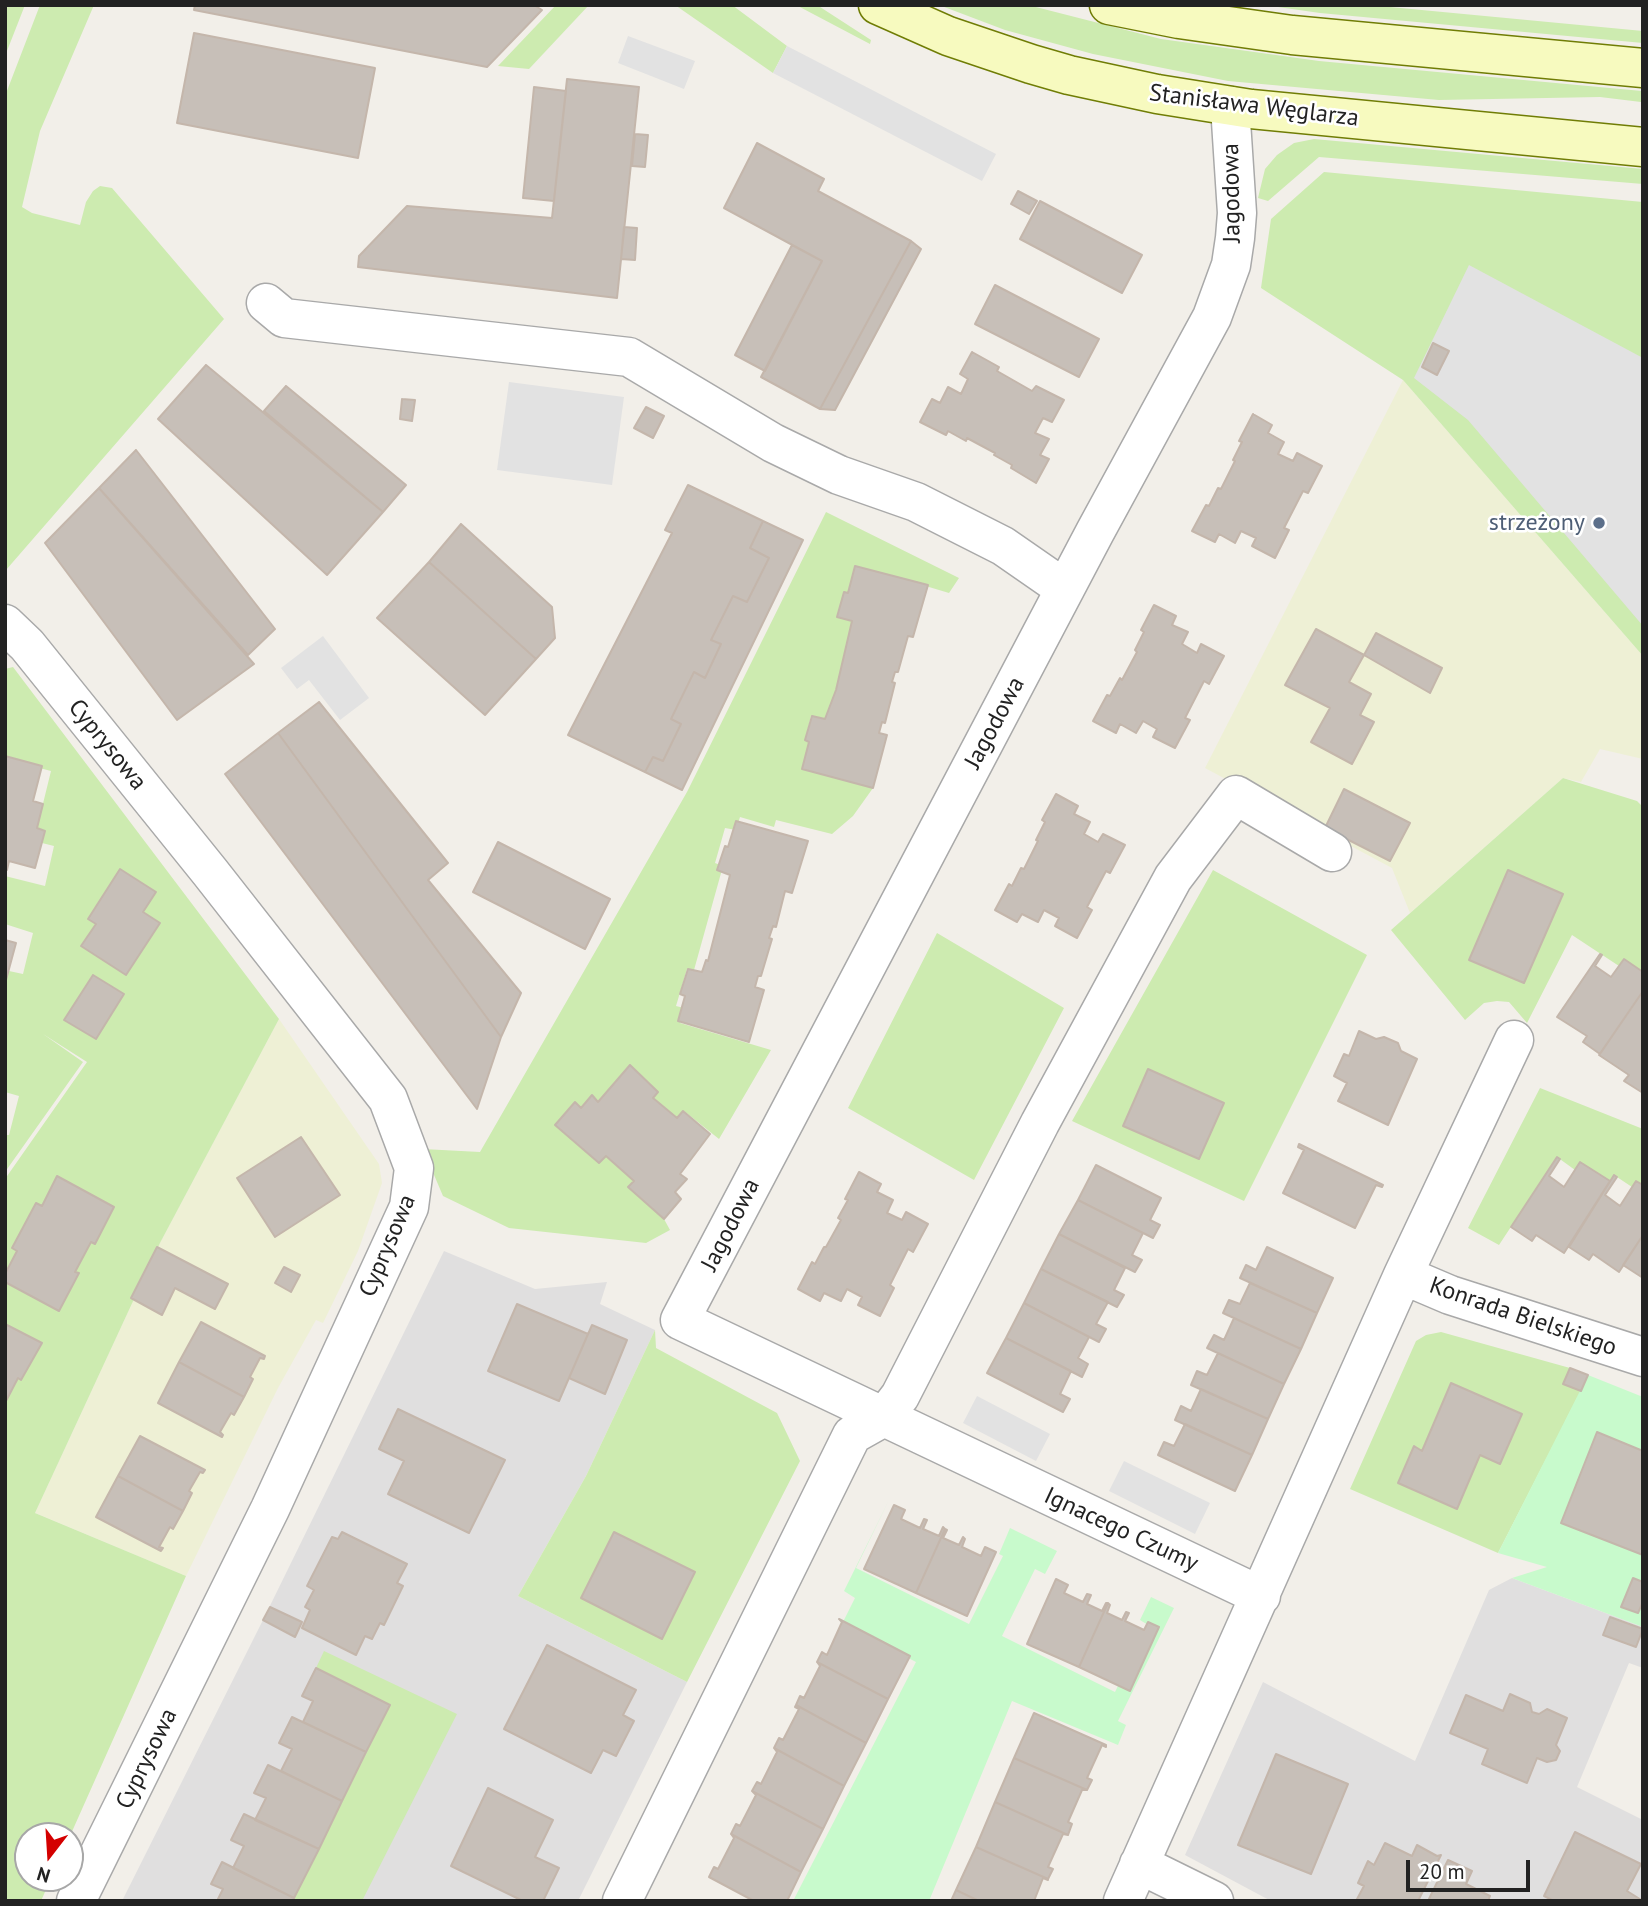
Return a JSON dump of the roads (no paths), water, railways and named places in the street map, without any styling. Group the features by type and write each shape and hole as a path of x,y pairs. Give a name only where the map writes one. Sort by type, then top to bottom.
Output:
{"street":[{"name":"Stanisława Węglarza","path":"878,5 948,36 1056,72 1144,92 1230,107 1643,147"},
{"path":"1109,5 1190,21 1292,35 1643,68"},
{"name":"Jagodowa","path":"680,1320 1065,589 1212,317 1231,265 1237,213 1230,107"},
{"path":"266,303 284,318 629,357 773,443 839,475 916,502 1003,546 1065,589"},
{"name":"Cyprysowa","path":"5,624 27,645 388,1099 414,1168 409,1207 264,1521 76,1901"},
{"path":"622,1901 852,1434 884,1417 900,1396 1034,1135 1173,877 1236,795 1332,852"},
{"path":"1123,1901 1403,1275 1514,1040"},
{"name":"Konrada Bielskiego","path":"1403,1275 1450,1296 1643,1357"},
{"name":"Ignacego Czumy","path":"680,1320 1261,1596"},
{"path":"1139,1864 1214,1901"}],"place":[{"name":"strzeżony","path":"1599,523"}]}
